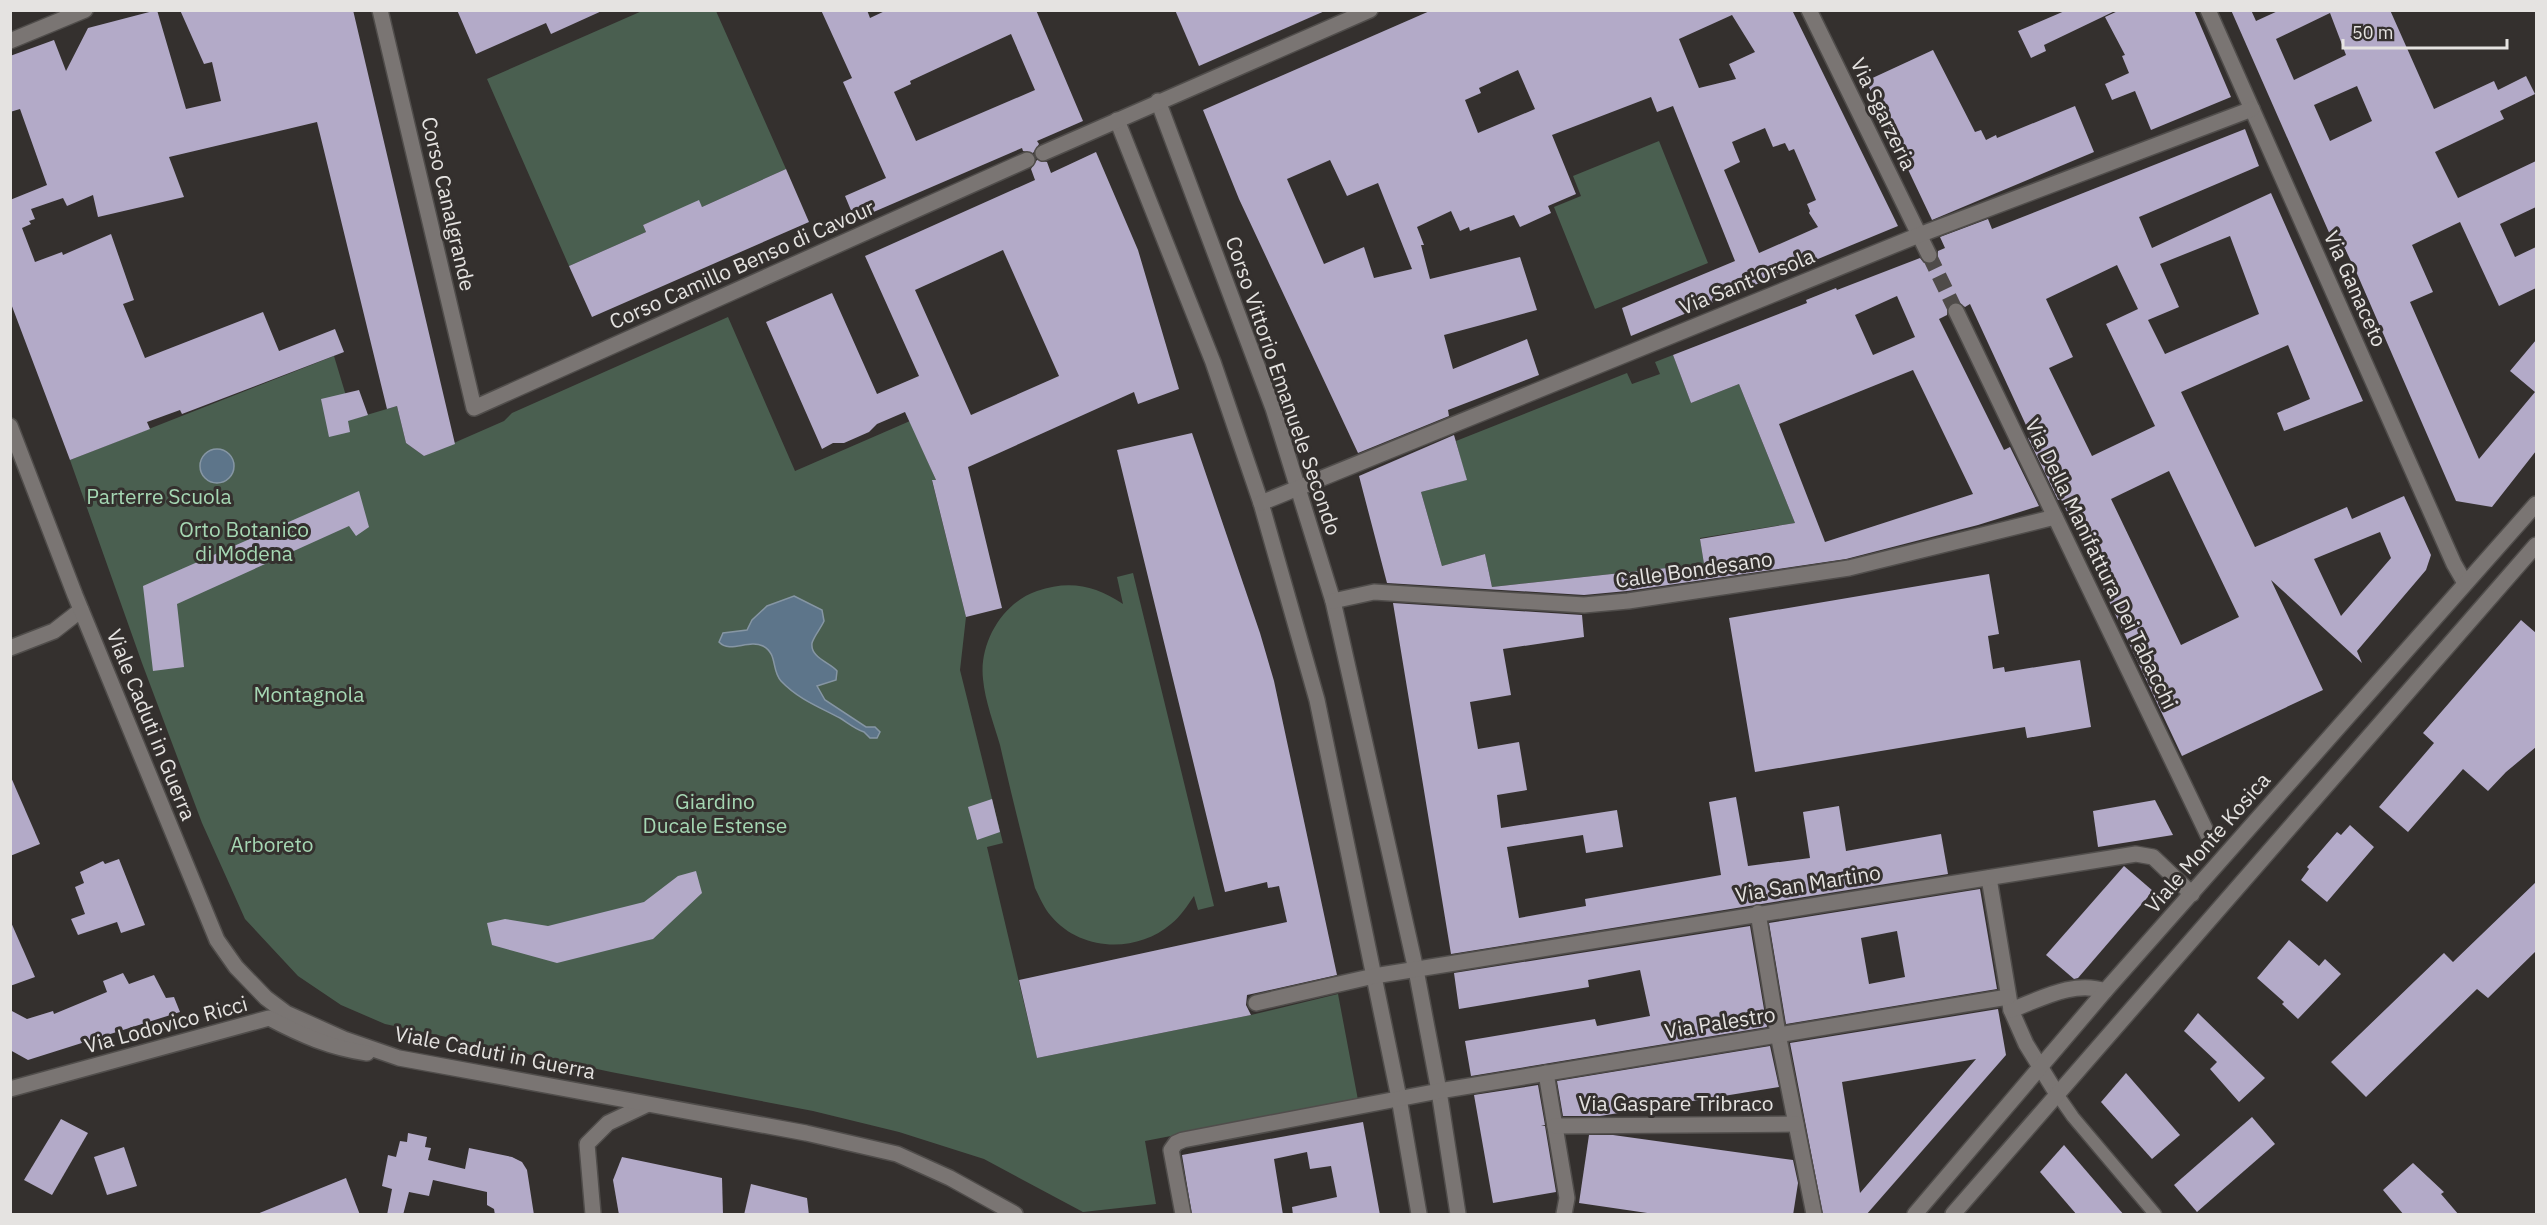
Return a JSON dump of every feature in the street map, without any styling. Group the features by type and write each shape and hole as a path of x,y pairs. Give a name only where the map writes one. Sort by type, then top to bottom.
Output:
{"street":[{"path":"10,41 85,10"},
{"name":"Corso Canalgrande","path":"380,10 474,408"},
{"name":"Via Sgarzeria","path":"1809,10 1919,235"},
{"name":"Via Ganaceto","path":"2208,10 2454,564 2465,583"},
{"path":"1043,153 1361,12"},
{"name":"Corso Vittorio Emanuele Secondo","path":"1158,102 1273,408 1333,601 1416,969 1439,1091 1458,1215"},
{"name":"Via Sant'Orsola","path":"1261,503 1919,235 2252,109"},
{"path":"1117,120 1213,362 1261,503 1317,700 1399,1098 1419,1215"},
{"name":"Corso Camillo Benso di Cavour","path":"474,408 1027,160"},
{"path":"1919,235 1929,255"},
{"name":"Via Della Manifattura Dei Tabacchi","path":"1956,311 2208,835"},
{"name":"Viale Caduti in Guerra","path":"10,426 81,610 217,940 226,955 266,998 286,1013 344,1039 399,1058 806,1133 897,1154 950,1178 1015,1215"},
{"name":"Viale Monte Kosica","path":"1915,1215 2105,992 2536,504"},
{"name":"Calle Bondesano","path":"1333,601 1374,592 1584,605 1617,602 1848,568 2055,517"},
{"path":"1953,1215 2536,545"},
{"path":"10,648 68,623 81,610"},
{"name":"Via San Martino","path":"1416,969 1758,913 2146,854 2158,861 2192,894"},
{"path":"1989,878 2010,1004 2026,1044 2057,1094"},
{"path":"1758,913 1778,1034 1814,1215"},
{"path":"1256,1003 1374,976 1416,969"},
{"name":"Via Palestro","path":"1439,1091 1778,1034 2010,1004 2075,987 2096,988 2105,992"},
{"name":"Via Lodovico Ricci","path":"10,1089 269,1018 305,1036 345,1050 399,1058"},
{"path":"1546,1073 1567,1198 1564,1214"},
{"path":"1183,1215 1171,1150 1176,1143 1439,1091"},
{"path":"592,1215 587,1144 608,1123 646,1105"},
{"name":"Via Gaspare Tribraco","path":"1555,1126 1796,1124"}],"lane":[{"path":"2057,1094 2073,1117 2155,1215"}],"green space":[{"path":"642,11 716,11 786,169 702,207 699,201 643,225 646,232 569,266 487,79"},
{"path":"1659,141 1708,263 1595,309 1554,207 1581,196 1573,176"},
{"name":"Giardino Ducale Estense","path":"728,317 795,471 910,421 936,480 932,481 966,617 960,670 1003,843 987,847 1037,1058 1251,1015 1338,994 1358,1100 1145,1141 1156,1204 1083,1212 984,1159 899,1132 813,1111 611,1072 385,1024 341,1005 298,976 245,919 202,823 70,460 334,356 353,419 397,406 406,443 424,456 504,421 512,413"},
{"path":"1673,355 1691,403 1739,384 1795,523 1700,538 1704,564 1492,587 1485,554 1442,566 1421,492 1466,480 1456,441 1627,373 1632,384 1660,374 1655,362"},
{"path":"1133,573 1214,906 1198,910 1194,896 1178,918 1157,933 1126,944 1110,944 1078,937 1063,928 1042,903 1035,888 986,696 983,665 989,638 995,626 1013,605 1024,597 1037,591 1071,585 1102,592 1123,604 1117,577"}],"water":[{"path":"217,449 229,454 234,466 229,478 217,483 205,478 200,466 205,454"},
{"path":"794,596 822,610 824,621 813,640 812,648 817,656 837,671 836,680 817,686 825,700 866,727 875,727 880,732 877,738 870,738 864,732 794,693 778,677 768,649 757,644 728,647 719,642 723,633 747,630 752,620 767,606"}],"building":[{"path":"157,10 186,109 221,101 212,62 204,64 180,10 353,10 455,444 424,456 406,443 397,406 387,409 317,122 169,157 184,197 98,217 93,195 67,206 63,198 31,209 35,219 29,221 31,224 22,228 35,262 62,252 63,255 111,234 134,300 123,304 145,358 263,312 279,351 335,329 344,352 182,414 180,410 147,422 150,429 70,460 10,301 10,200 47,185 20,109 10,112 10,56 54,40 66,71 88,28"},
{"path":"457,10 604,10 551,34 546,23 476,54"},
{"path":"821,10 867,10 870,18 887,10 1036,10 1083,121 1037,141 1039,144 1033,153 1023,151 1022,148 855,220 845,196 886,178 843,82 852,78","holes":["1011,34 1035,90 916,141 894,92 911,84 910,81"]},
{"path":"1175,10 1327,10 1199,66"},
{"path":"1432,10 1792,10 1898,226 1631,336 1622,308 1735,261 1673,106 1657,112 1651,97 1552,135 1576,194 1548,206 1551,213 1520,227 1514,215 1470,231 1469,227 1460,231 1451,211 1417,227 1424,245 1421,245 1430,279 1520,257 1537,310 1444,335 1453,369 1527,339 1539,375 1448,410 1449,416 1358,453 1239,199 1203,110","holes":["1732,15 1755,52 1729,64 1736,79 1699,88 1679,39","1518,70 1535,109 1478,133 1465,100 1481,93 1479,88","1765,128 1773,147 1785,143 1789,151 1794,149 1816,200 1807,204 1809,213 1818,227 1759,253 1724,170 1740,162 1732,142","1330,160 1347,196 1378,183 1412,269 1374,278 1364,247 1324,264 1287,179"]},
{"path":"2067,10 2117,10 2044,45 2046,51 2031,58 2018,31"},
{"path":"2120,10 2194,10 2231,97 2151,130 2135,91 2112,100 2105,84 2129,73 2122,56 2125,55 2105,17"},
{"path":"2231,10 2251,10 2256,21 2280,10 2390,10 2434,109 2494,81 2498,90 2526,76 2535,94 2500,111 2504,119 2435,152 2458,198 2536,161 2536,207 2500,224 2515,257 2536,247 2536,288 2499,306 2460,222 2412,245 2433,292 2410,302 2479,459 2535,392 2510,371 2536,340 2536,451 2492,507 2456,501 2358,276 2338,234 2331,237","holes":["2330,13 2346,55 2294,80 2276,39","2357,86 2372,121 2330,141 2314,105"]},
{"path":"1933,50 1975,132 1981,130 1986,140 1996,135 1997,138 2075,106 2094,152 1932,220 1866,81"},
{"path":"2245,129 2259,166 2139,217 2152,248 2271,193 2363,401 2284,431 2277,413 2310,399 2288,345 2181,392 2255,547 2347,507 2352,519 2404,496 2431,555 2426,570 2357,651 2362,663 2271,580 2323,690 2182,756 2061,499 2058,500 2028,438 2031,436 1970,304 1965,307 1957,301 1948,305 1947,315 1939,319 2004,450 2010,447 2039,506 1978,525 1846,559 1627,591 1584,595 1387,583 1359,476 1454,435 1467,480 1421,492 1442,566 1485,554 1492,587 1704,564 1700,539 1795,523 1739,384 1691,403 1673,355 1807,303 1806,300 1836,288 1837,290 1920,258 1924,263 1933,264 1937,260 1938,251 1945,248 1940,237 1988,219 1992,229","holes":["2230,236 2259,314 2165,354 2148,320 2179,307 2160,264","2117,265 2138,309 2106,324 2155,426 2092,456 2049,368 2073,357 2046,299","1897,296 1915,337 1873,355 1855,315","1913,370 1973,494 1825,542 1779,424","2169,471 2239,617 2181,645 2111,499","2380,532 2391,558 2341,616 2314,559"]},
{"path":"1096,152 1138,250 1179,389 1138,404 1134,392 968,467 1002,608 966,617 932,480 936,480 905,412 877,424 869,432 844,443 833,443 822,449 766,322 832,293 877,394 919,376 865,256 1035,180 1031,169 1037,160 1047,162 1051,173","holes":["1003,250 1059,376 971,415 915,290"]},
{"path":"786,169 809,222 592,317 569,266 646,232 643,225 699,200 702,207"},
{"path":"359,390 368,415 348,421 350,432 329,437 321,399"},
{"path":"1192,433 1274,681 1337,975 1247,995 1246,1005 1251,1015 1037,1058 1019,980 1287,922 1279,886 1268,888 1267,882 1225,892 1117,450"},
{"path":"359,491 369,527 356,536 349,526 177,604 184,667 153,671 143,586"},
{"path":"1989,574 1999,634 1988,636 1993,669 2004,667 2005,672 2080,660 2091,727 2027,738 2025,727 1755,772 1729,618"},
{"path":"1393,603 1582,615 1584,637 1503,649 1511,695 1470,702 1478,749 1519,742 1527,790 1497,795 1501,828 1617,810 1623,847 1586,853 1583,835 1507,847 1519,918 1586,906 1585,899 1721,875 1709,802 1736,797 1748,866 1810,858 1803,812 1839,806 1846,851 1941,834 1948,874 1451,954"},
{"path":"2521,620 2536,633 2536,747 2506,772 2488,791 2463,769 2408,832 2379,807 2434,743 2423,733"},
{"path":"10,775 40,844 10,856"},
{"path":"992,799 1000,832 977,840 968,807"},
{"path":"2155,800 2173,835 2098,847 2093,811"},
{"path":"2350,825 2374,847 2327,902 2301,880 2309,869 2307,867 2337,832 2341,835"},
{"path":"119,859 145,925 121,933 117,922 78,935 71,919 85,914 75,887 84,883 80,872 103,861 105,864"},
{"path":"2124,866 2153,891 2078,978 2074,979 2046,955"},
{"path":"696,871 702,893 653,939 557,963 492,945 487,923 505,919 548,926 644,902 678,876"},
{"path":"2536,882 2536,951 2488,998 2477,989 2366,1097 2331,1062 2444,953 2453,962"},
{"path":"1980,889 1997,989 1786,1024 1769,923","holes":["1897,931 1905,977 1869,984 1861,938"]},
{"path":"10,920 35,977 10,986"},
{"path":"1750,926 1767,1027 1471,1076 1465,1041 1595,1019 1597,1026 1650,1016 1640,970 1588,980 1589,987 1459,1009 1454,973"},
{"path":"2289,940 2319,966 2325,959 2341,974 2298,1019 2282,1004 2284,1002 2257,978"},
{"path":"123,973 129,984 154,975 166,998 174,997 180,1012 28,1060 10,1050 10,1010 27,1019 53,1011 54,1014 107,992 103,981"},
{"path":"1998,1009 2006,1055 1866,1215 1823,1215 1790,1043","holes":["1976,1059 1860,1193 1842,1082"]},
{"path":"2198,1013 2265,1078 2239,1102 2210,1069 2217,1062 2184,1031"},
{"path":"1770,1046 1779,1087 1600,1116 1563,1116 1557,1081"},
{"path":"2126,1073 2180,1135 2152,1159 2101,1102"},
{"path":"1538,1085 1545,1125 1541,1125 1545,1126 1556,1192 1493,1203 1474,1095"},
{"path":"2252,1117 2275,1144 2197,1212 2174,1185"},
{"path":"61,1119 88,1133 52,1195 24,1180"},
{"path":"1363,1122 1380,1215 1293,1215 1292,1207 1337,1197 1331,1166 1310,1169 1307,1152 1274,1159 1283,1215 1192,1215 1182,1155"},
{"path":"408,1133 427,1137 425,1147 431,1148 428,1160 465,1169 469,1148 512,1157 522,1162 527,1170 534,1215 495,1215 494,1209 487,1205 487,1192 433,1180 429,1196 409,1192 403,1215 387,1215 392,1189 382,1186 388,1155 396,1157 400,1141 407,1142"},
{"path":"1589,1135 1613,1135 1793,1160 1798,1183 1793,1215 1661,1215 1579,1203"},
{"path":"2064,1145 2124,1215 2077,1215 2040,1172"},
{"path":"124,1147 137,1186 107,1195 94,1157"},
{"path":"622,1157 722,1178 723,1215 619,1215 613,1180"},
{"path":"2413,1163 2444,1192 2441,1194 2459,1215 2404,1215 2383,1190"},
{"path":"346,1178 360,1215 257,1215 257,1214"},
{"path":"751,1184 807,1198 809,1215 744,1215"}],"tunnel":[{"path":"1929,255 1956,311"}],"park label":[{"name":"Parterre Scuola","path":"159,497"},
{"name":"Orto Botanico di Modena","path":"244,542"},
{"name":"Montagnola","path":"309,695"},
{"name":"Arboreto","path":"272,845"}]}
